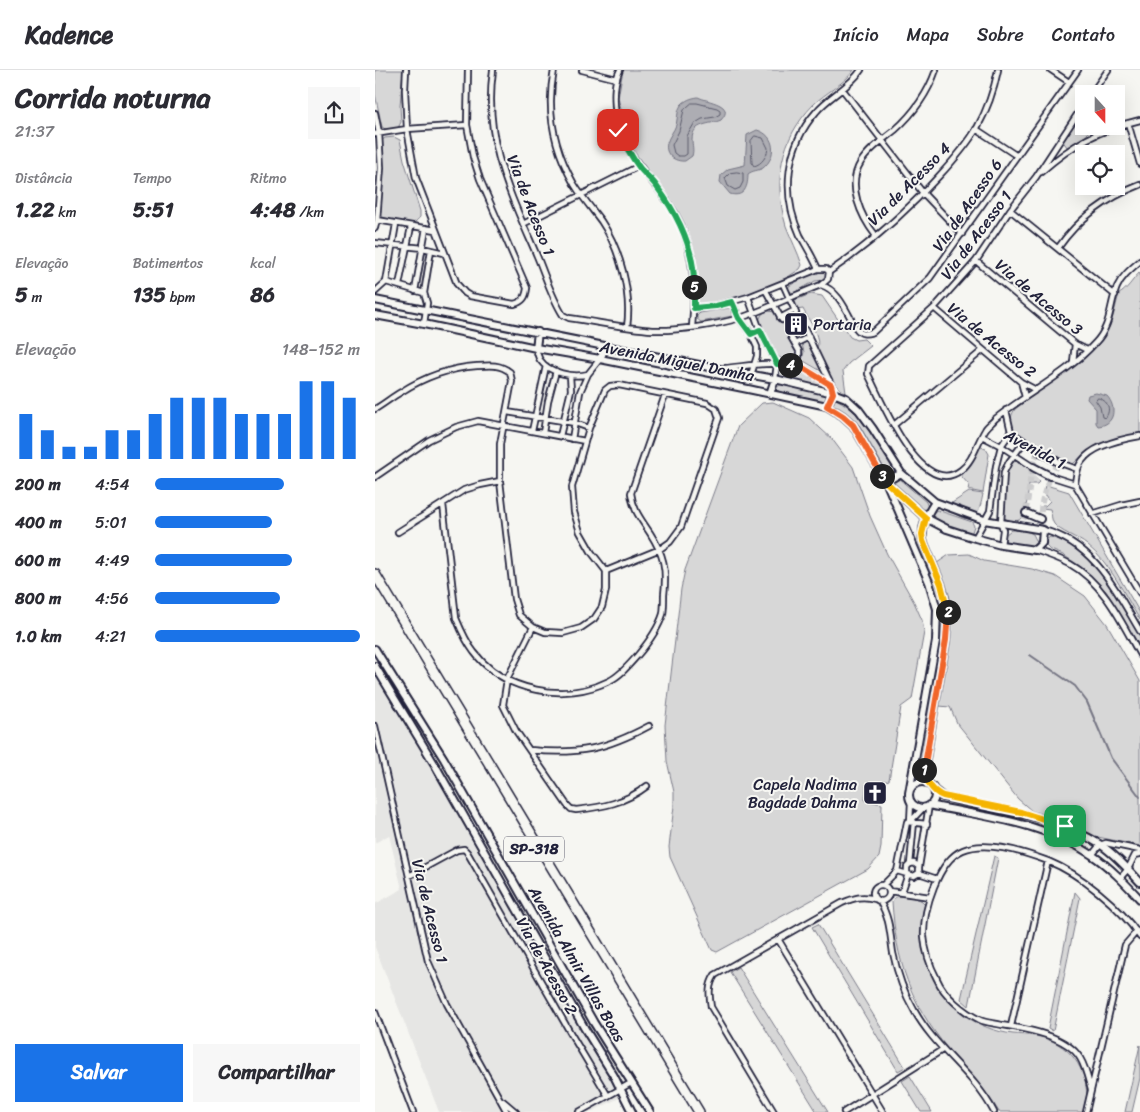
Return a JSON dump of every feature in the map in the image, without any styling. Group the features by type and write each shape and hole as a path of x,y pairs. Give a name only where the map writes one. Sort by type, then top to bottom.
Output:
{"highway":[{"name":"SP-318","path":"375,574 699,1112"},
{"name":"SP-318","path":"375,586 693,1112"}],"street":[{"path":"407,70 405,90 407,130 416,178 457,284 470,296 506,304 519,303 524,299 527,288 480,179 467,125 468,70"},
{"name":"Via de Acesso 1","path":"493,70 490,90 493,137 502,173 563,315 569,318 627,327"},
{"path":"554,70 551,91 554,133 563,163 581,196 603,224 613,243 626,286 627,327 654,330 692,327 716,324 739,318 773,306 821,285 828,279 829,272 826,269 818,269 748,297 716,306 694,308"},
{"path":"582,70 617,79"},
{"path":"620,70 614,87 618,130 624,145 668,202 686,238 694,277 692,327"},
{"path":"818,269 793,217 788,175 792,154 808,121 824,103 843,90 861,70"},
{"path":"876,236 860,208 856,195 855,183 857,173 862,161 912,113 924,97 936,70"},
{"name":"Via de Acesso 4","path":"829,272 876,236 923,193 956,158 976,129 992,94 998,70"},
{"path":"1051,70 1069,82"},
{"name":"Via de Acesso 6","path":"821,285 829,288 836,295 860,332 865,334 873,332 930,278 1077,70"},
{"path":"1097,85 1108,70"},
{"path":"843,90 923,193 962,234"},
{"path":"375,112 381,168 375,228"},
{"name":"Via de Acesso 1","path":"894,425 868,374 869,366 933,308 976,261 1010,210 1036,177 1075,118"},
{"path":"1125,124 1140,120"},
{"path":"1128,123 1140,164"},
{"path":"377,134 467,125"},
{"path":"976,129 1017,156"},
{"path":"1036,177 1060,156 1094,135"},
{"path":"523,224 639,166"},
{"path":"1058,248 1083,218 1101,204 1140,185"},
{"path":"1010,210 1115,295"},
{"path":"377,220 436,230"},
{"path":"375,292 386,282 396,224"},
{"path":"399,286 411,227"},
{"path":"415,291 426,228"},
{"path":"375,243 423,248 444,253"},
{"path":"424,324 427,303 424,293 431,250"},
{"name":"Via de Acesso 3","path":"976,261 1075,344 1087,350"},
{"path":"983,350 894,425 912,456 934,474 943,475 962,470 986,429 1006,410 1073,362 1096,342 1111,314 1117,288 1123,278 1140,261"},
{"path":"386,282 424,293"},
{"path":"766,290 781,319 796,311 783,284"},
{"path":"748,297 760,330 777,364 770,394"},
{"name":"Avenida Miguel Damha","path":"375,300 775,379 833,393 845,398 859,410 901,473 935,502 984,520 1043,530 1062,536 1080,546 1108,577 1140,631"},
{"path":"732,302 739,318 751,334 757,347 757,356 748,389"},
{"name":"Via de Acesso 2","path":"933,308 1021,382 1035,390"},
{"name":"Avenida Miguel Damha","path":"375,315 827,406 853,425 886,482 926,518 947,529 1001,546 1035,550 1058,558 1072,565 1089,578 1107,600 1140,655"},
{"path":"751,334 760,330"},
{"path":"805,330 831,385 833,393 827,406"},
{"path":"538,332 536,348 539,360 556,371 570,376 588,374"},
{"path":"791,337 799,351 799,357 791,365"},
{"path":"795,344 809,337"},
{"path":"1073,362 1075,344"},
{"path":"572,439 580,392 588,374 603,353 603,346"},
{"path":"719,369 777,364 791,365 803,368 831,385"},
{"path":"375,409 401,392 440,373 462,367 490,365 504,367 510,372 512,381 500,444 500,481 514,599 519,615 533,627 545,632 563,633 581,628 594,619 602,607 606,590 606,571 592,553 580,532 574,512 572,487 589,428 603,394 610,386 619,385 707,403 716,409 719,418 681,527 670,542 660,550 606,571"},
{"path":"532,431 547,366"},
{"path":"543,433 556,371"},
{"path":"561,436 571,390 570,376"},
{"path":"1021,382 1025,397"},
{"path":"571,390 580,392"},
{"path":"443,504 456,618 474,652 488,666 507,679 521,686 538,690 558,693 574,692 611,681 622,672 653,636 663,614 666,575 660,550 632,504 631,493 665,395"},
{"name":"Avenida 1","path":"1006,410 1011,432 1058,462 1077,469"},
{"path":"507,412 575,423 589,428"},
{"path":"375,477 429,440 456,428 478,422 585,441"},
{"path":"975,538 990,511 996,466 1001,446 1011,432"},
{"name":"Avenida 1","path":"982,436 1050,476 1075,484"},
{"path":"1140,436 1114,442 1098,449 1081,461 1077,469 1075,484 1140,593"},
{"path":"1001,546 1004,472 1024,442"},
{"path":"901,473 886,482 929,582 937,609 936,641 909,792 912,822 910,864 906,869 907,874 901,892"},
{"path":"398,532 464,490 500,481"},
{"path":"992,498 1002,499"},
{"path":"935,502 926,518 922,534 923,541 941,584 948,609 946,640 924,772 928,784 943,796 1021,812 1065,826 1100,844 1140,882"},
{"path":"1092,514 1121,505 1140,502"},
{"path":"1026,513 1040,519"},
{"path":"1035,550 1043,543 1043,530"},
{"path":"533,627 507,679 503,705 516,731 567,805 573,809 598,808 629,799 647,786"},
{"name":"Avenida Almir Villas Boas","path":"375,649 444,759 594,1023 650,1112"},
{"name":"Avenida Almir Villas Boas","path":"375,666 435,765 621,1089 632,1112"},
{"name":"Via de Acesso 1","path":"375,726 428,961 439,991 495,1089"},
{"path":"530,750 557,753 581,751 605,746 649,726"},
{"path":"909,792 917,783 928,784"},
{"path":"912,822 934,798 934,790"},
{"path":"911,801 915,806 927,806 1031,827 1054,834 1092,855 1120,878 1140,899"},
{"path":"919,873 927,824 927,806"},
{"path":"875,899 872,894 873,889 877,885 883,885 897,871 907,822 927,824"},
{"path":"1092,855 1100,844 1106,843 1140,852"},
{"path":"1091,1090 1085,1068 1079,1056 1068,1046 1050,1036 981,1021 954,1001 937,981 927,955 924,934 930,897 937,879 950,859 962,850 977,846 1005,848 1048,861 1086,882 1105,898 1137,931 1140,937"},
{"name":"Via de Acesso 2","path":"409,876 457,850 464,849 467,852 608,1096"},
{"path":"1120,878 1128,869 1135,855 1140,852"},
{"path":"1011,1026 1048,861"},
{"path":"910,864 916,864 919,867"},
{"path":"897,871 914,876 919,873 937,879"},
{"path":"883,885 889,891 930,897"},
{"path":"880,902 887,899 889,891"},
{"path":"774,1112 711,1007 708,992 710,983 715,975 842,903 859,896 867,896 880,902 889,920 893,953 901,980 910,1002 926,1031 968,1076 987,1099 994,1112"},
{"path":"1086,1112 1125,945 1137,931"},
{"path":"779,939 883,1112"},
{"path":"375,1012 413,1112"},
{"path":"844,1112 942,1050"},
{"path":"579,1112 631,1083"},
{"path":"495,1089 507,1112"},
{"path":"495,1089 507,1105 516,1112"}],"shaded area":[{"path":"375,70 403,70 400,106 401,122 397,130 387,130 382,127 375,94"},
{"path":"623,70 854,70 845,80 813,105 802,118 793,132 782,161 780,193 782,209 786,226 802,265 800,269 754,293 705,306 698,304 695,299 688,242 669,200 639,164 628,147 630,141 618,98"},
{"path":"1075,124 1075,135 1087,135 1067,147 1062,140"},
{"path":"394,137 400,140 404,160 420,211 420,217 413,223 396,221 379,215 383,167 382,140"},
{"path":"820,270 827,272 828,277 825,280 815,281 794,293 788,291 789,286"},
{"path":"1140,272 1140,433 1098,446 1087,451 1073,464 1066,464 1016,435 1011,425 1012,416 1015,409 1088,355 1108,329 1119,294"},
{"path":"811,294 822,296 850,337 856,340 864,339 871,346 849,363 843,371 846,393 840,389 829,373 817,349 816,334 803,309 796,310 795,300"},
{"path":"729,308 734,310 732,316 701,322 697,319 700,313"},
{"path":"767,311 776,312 796,347 797,357 793,361 780,357 770,347 758,322 762,314"},
{"path":"808,341 822,371 802,360 804,352 802,344"},
{"path":"785,368 805,374 822,385 822,387 780,378 779,371"},
{"path":"781,385 822,393 827,399 822,402 777,392 776,387"},
{"path":"833,399 847,406 863,421 894,468 895,472 893,474 887,473 860,426 831,404"},
{"path":"773,402 809,418 832,439 853,467 870,516 887,554 914,602 922,620 924,632 912,699 901,707 889,780 866,785 865,800 882,804 879,857 868,869 717,952 712,950 670,857 669,847 674,792 667,761 665,725 681,589 685,570 738,426 762,403"},
{"path":"977,448 986,449 989,454 983,493 968,490 969,485 962,477"},
{"path":"1016,461 1029,468 1031,475 1033,474 1040,481 1037,484 1029,484 1024,512 1017,521 1011,521 1003,517 1007,469 1012,462"},
{"path":"897,477 926,502 928,507 926,509 920,510 892,483"},
{"path":"1046,485 1069,492 1140,613 1140,620 1117,580 1096,553 1083,542 1057,527 1052,521 1050,509 1042,508 1042,506 1045,506 1050,501 1044,495"},
{"path":"969,492 983,494 978,512 972,518 963,518 950,511 941,509 942,506 952,503"},
{"path":"937,510 972,522 974,526 972,532 967,534 933,520 932,513"},
{"path":"1011,530 1026,531 1033,534 1036,542 1032,547 1008,544 1005,540 1005,535"},
{"path":"1050,537 1066,543 1093,564 1114,592 1140,637 1140,647 1106,591 1080,566 1049,549 1046,546 1046,540"},
{"path":"969,554 984,561 1032,569 1055,576 1085,596 1107,624 1140,681 1140,846 1098,837 1032,811 1018,799 957,723 950,707 939,706 936,702 948,647 951,611 937,563 949,555"},
{"path":"375,674 432,768 581,1031 611,1080 620,1096 619,1098 591,1112 439,1112 375,947 375,904 402,889 389,835 375,843"},
{"path":"994,856 998,858 969,1006 961,999"},
{"path":"1075,892 1080,898 1053,1031 1048,1028"},
{"path":"899,896 916,898 925,905 922,926 924,951 933,976 954,1007 969,1019 981,1025 1007,1033 1047,1039 1067,1051 1080,1068 1084,1078 1087,1100 1085,1112 999,1112 994,1103 935,1032 915,998 901,962 897,943 892,902 894,898"},
{"path":"818,924 905,1067 898,1071 812,927"},
{"path":"738,967 828,1112 817,1112 730,972"},
{"path":"1140,1045 1140,1078 1132,1112 1125,1112"},
{"path":"910,1076 932,1112 921,1112 902,1081"}],"water":[{"path":"698,97 719,104 725,110 725,115 721,120 703,125 695,130 692,139 692,156 685,161 674,159 667,151 667,143 676,125 679,110 683,103"},
{"path":"757,130 768,136 771,141 771,158 763,168 748,174 746,187 742,193 730,194 720,182 721,175 728,169 745,165 747,135"},
{"path":"1096,393 1107,396 1113,410 1111,419 1104,425 1098,426 1096,423 1096,409 1087,399 1088,395"}],"waterway":[{"path":"1030,655 1075,686 1087,702 1111,758 1140,797"}],"tunnel":[{"path":"796,313 805,330"},
{"path":"782,320 791,337"},
{"path":"1018,526 1022,523 1025,514 1031,476 1039,451"},
{"path":"1043,530 1041,521 1042,504 1050,478 1058,462"}],"place":[{"name":"Portaria","path":"796,324"},
{"name":"Capela Nadima Bagdade Dahma","path":"875,793"}],"route":[{"path":"618,130 632,158 656,185 681,226 686,238 694,277 694,308 732,302 739,318 751,334 760,330 777,364 803,368 831,385 833,393 827,406 853,425 886,482 926,518 922,534 923,541 941,584 948,609 946,640 924,772 928,784 937,794 943,796 1021,812 1065,826"}]}
